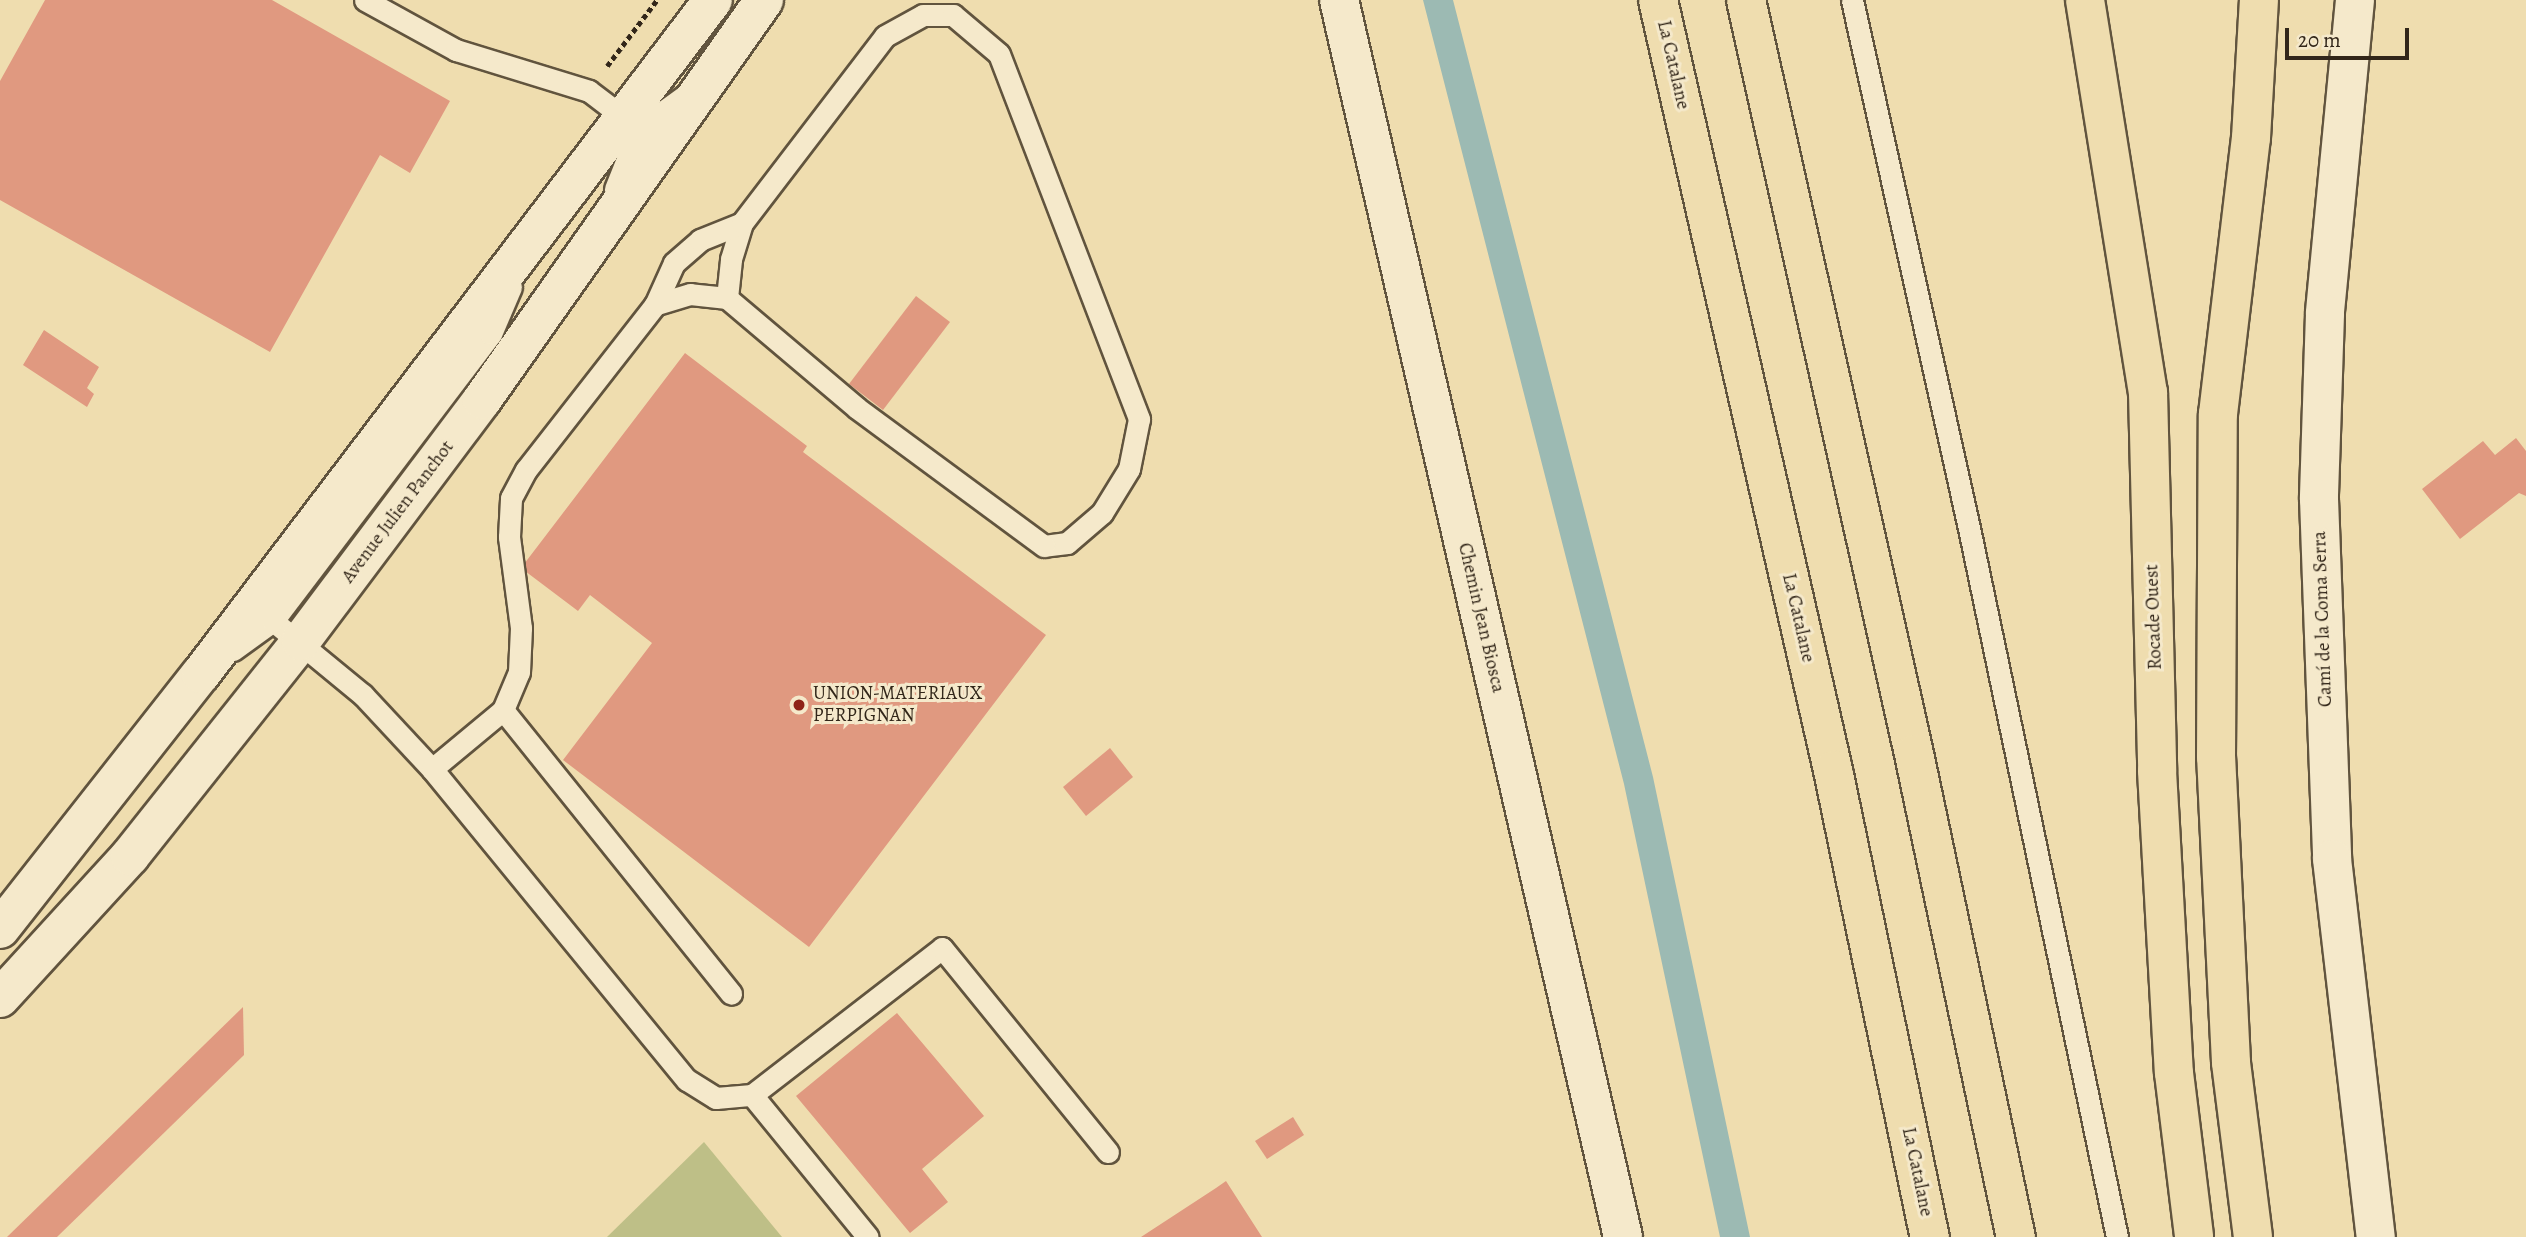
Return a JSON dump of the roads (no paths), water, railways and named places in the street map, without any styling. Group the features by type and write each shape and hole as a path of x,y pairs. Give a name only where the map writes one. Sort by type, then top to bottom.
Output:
{"highway":[{"name":"La Catalane","path":"1658,0 1833,770 1930,1237"},
{"path":"1745,0 1914,754 2016,1237"},
{"name":"Rocade Ouest","path":"2085,0 2148,393 2158,785 2174,1073 2194,1237"},
{"path":"2253,1237 2231,1062 2216,757 2218,414 2252,138 2259,0"}],"street":[{"path":"0,929 201,674 530,243 633,123 713,0"},
{"name":"Avenue Julien Panchot","path":"0,998 130,856 287,631 482,400 701,84 764,0"},
{"name":"Chemin Jean Biosca","path":"1339,0 1623,1237"},
{"name":"Camí de la Coma Serra","path":"2355,0 2325,314 2319,499 2332,859 2376,1237"}],"lane":[{"path":"365,0 456,51 589,91 633,123"},
{"path":"1852,0 1972,541 2117,1237"},
{"path":"654,305 690,294 727,298 857,408 1044,546 1068,543 1102,513 1129,469 1139,419 999,54 953,15 923,15 886,36 742,223 731,259 727,298"},
{"path":"597,233 633,123 701,84"},
{"path":"432,769 503,710 519,672 521,628 509,537 512,498 526,470 654,305 674,263 700,240 742,223"},
{"path":"201,674 287,631 491,334 530,243"},
{"path":"287,631 363,695 432,769 687,1080 716,1098 752,1095 942,948 1108,1152"},
{"path":"503,710 731,995"},
{"path":"752,1095 868,1237"}],"water":[{"path":"1423,0 1453,0 1653,777 1750,1237 1720,1237 1624,784"}],"place":[{"name":"UNION-MATERIAUX PERPIGNAN","path":"799,705"}]}
